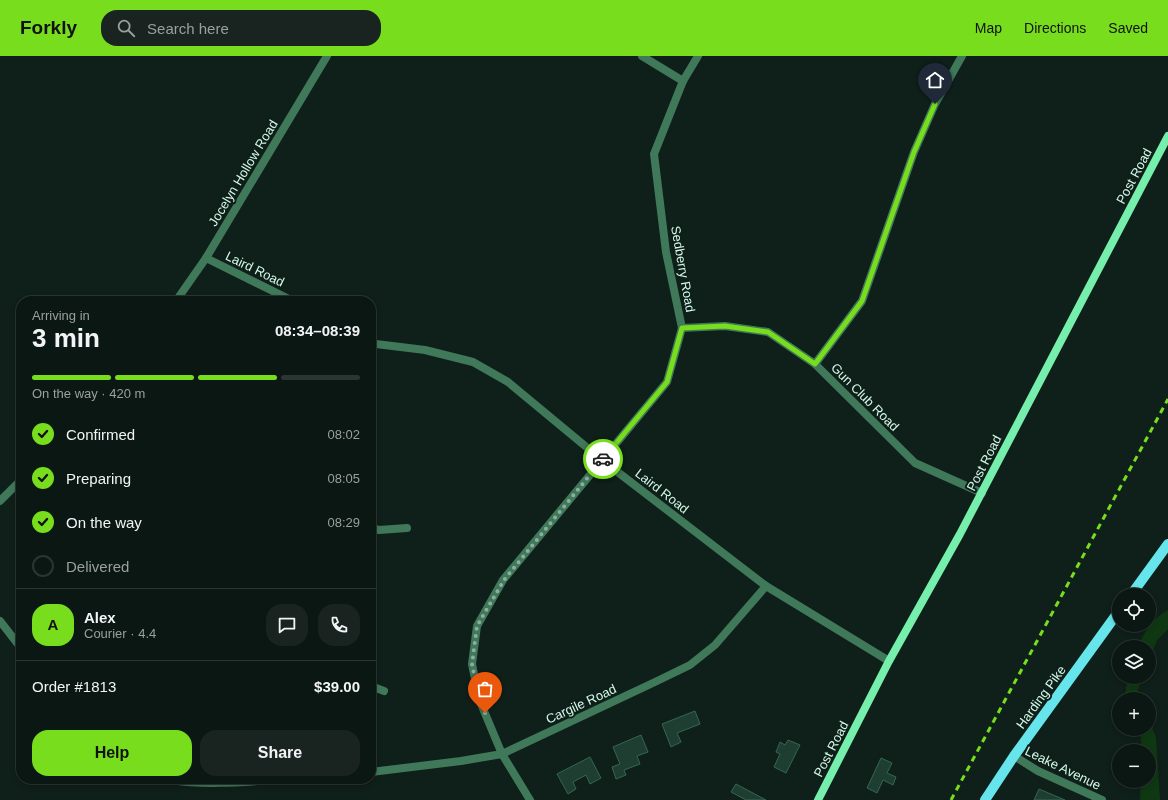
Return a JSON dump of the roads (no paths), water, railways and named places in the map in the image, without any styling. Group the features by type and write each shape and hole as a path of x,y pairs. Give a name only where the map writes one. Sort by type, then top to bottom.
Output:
{"main road":[{"path":"1136,588 1168,544"},
{"name":"Harding Pike","path":"985,800 1014,756 1112,621"}],"street":[{"name":"Jocelyn Hollow Road","path":"179,296 206,258 327,56"},
{"path":"642,56 683,81"},
{"name":"Sedberry Road","path":"530,800 502,754 479,699 472,664 477,626 504,580 667,382 682,328 666,252 654,154 683,81 698,56"},
{"path":"815,364 862,301 914,152 935,104 962,56"},
{"name":"Post Road","path":"818,800 889,661 982,493 1168,136"},
{"name":"Laird Road","path":"206,258 282,296"},
{"name":"Gun Club Road","path":"682,328 725,326 768,332 815,364 915,463 982,493"},
{"name":"Laird Road","path":"376,344 425,350 473,362 508,382 602,460 766,586 889,661"},
{"path":"0,501 16,485"},
{"path":"376,529 407,528"},
{"name":"Cargile Road","path":"376,771 461,761 502,754 690,666 715,645 766,586"},
{"path":"0,621 16,642"},
{"path":"376,688 384,691"},
{"name":"Leake Avenue","path":"1014,756 1038,771 1102,800"}],"railway":[{"path":"951,800 1168,399"}]}
